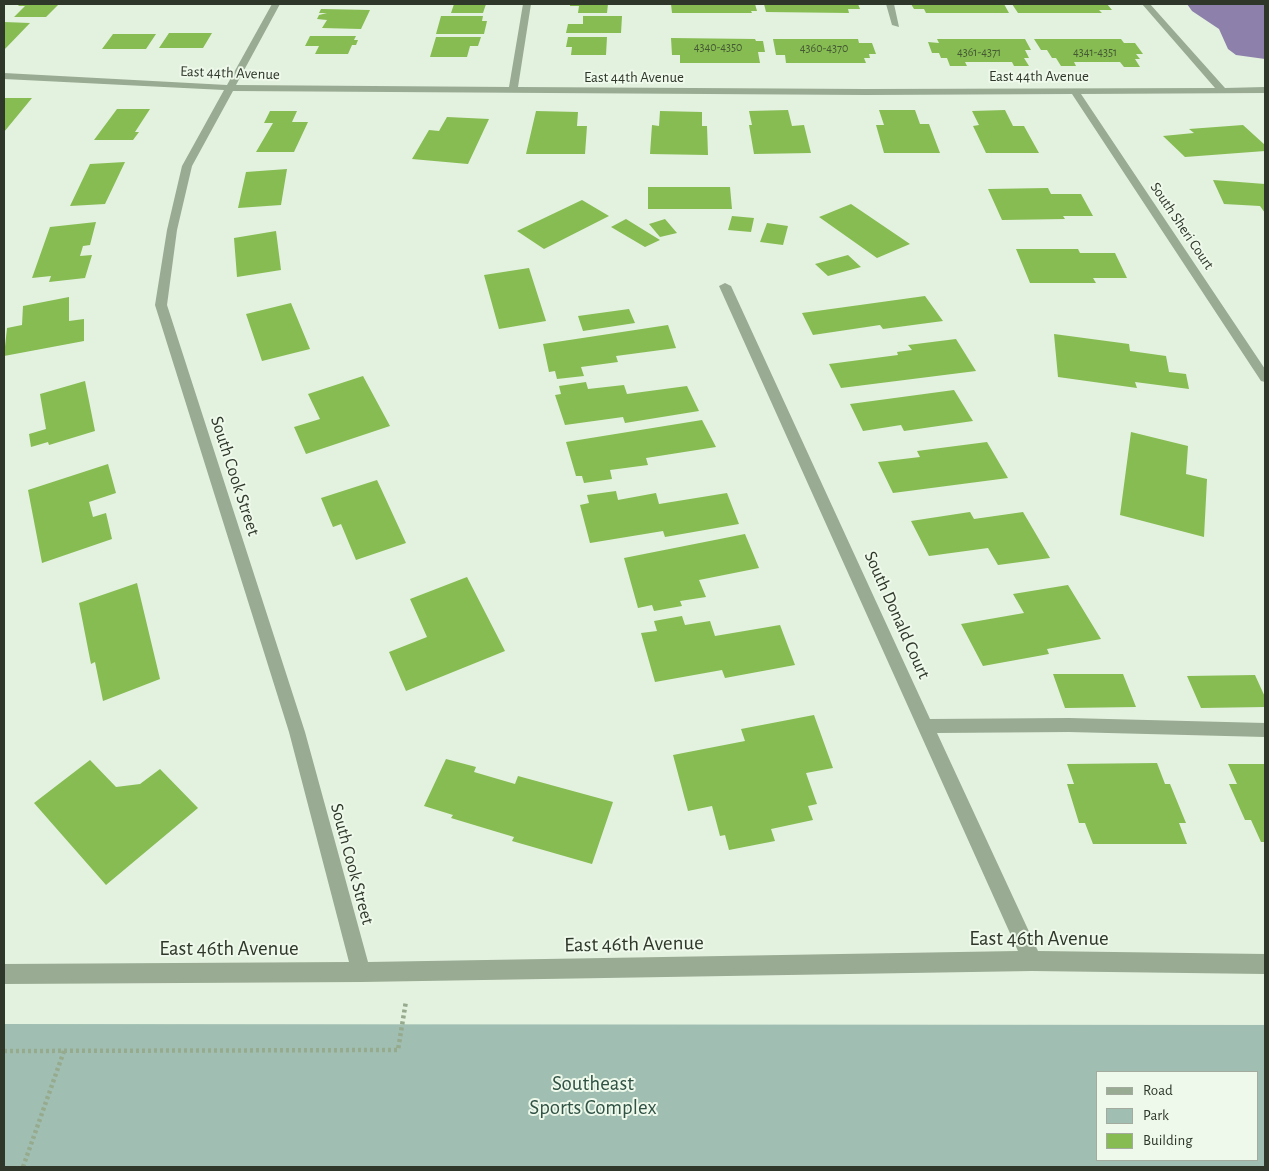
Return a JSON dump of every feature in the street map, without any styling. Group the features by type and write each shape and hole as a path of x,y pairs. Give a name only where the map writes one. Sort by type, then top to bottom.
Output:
{"street":[{"name":"South Cook Street","path":"276,4 187,166 172,230 161,305 297,732 361,972"},
{"path":"513,90 527,4"},
{"path":"890,4 896,25"},
{"path":"1146,4 1222,90"},
{"name":"East 44th Avenue","path":"4,76 230,88 866,92 1265,90"},
{"name":"South Sheri Court","path":"1074,90 1265,378"},
{"name":"South Donald Court","path":"725,286 1032,961"},
{"path":"925,726 1070,725 1265,730"},
{"name":"East 46th Avenue","path":"4,974 361,972 1032,961 1265,964"}],"path":[{"path":"4,1051 398,1050 410,971"},
{"path":"24,1167 64,1052"}],"green space":[{"name":"Southeast Sports Complex","path":"4,1024 1265,1025 1265,1167 4,1167"}],"shaded area":[{"path":"1187,4 1265,4 1265,59 1236,55 1228,49 1219,29 1192,11"}],"building":[{"path":"20,4 59,4 46,17 14,17 25,6 18,6"},
{"path":"454,4 486,4 483,13 451,13"},
{"path":"570,4 608,4 607,13 578,13 579,6 570,6"},
{"path":"671,4 755,4 757,11 751,11 752,13 672,13"},
{"path":"764,4 858,4 860,9 848,9 849,13 766,12"},
{"path":"911,4 1004,4 1009,13 926,13 924,9 914,9"},
{"path":"1012,4 1107,4 1112,10 1099,10 1102,13 1018,13"},
{"path":"321,9 370,10 361,29 322,28 327,20 317,19 319,15 327,13 319,13"},
{"path":"441,16 483,16 482,21 487,21 484,34 436,34"},
{"path":"583,16 622,16 621,33 566,33 568,24 583,24"},
{"path":"4,22 30,23 4,50"},
{"path":"169,33 212,33 203,48 159,48"},
{"path":"113,34 156,34 146,49 102,49"},
{"path":"310,36 356,36 354,40 358,40 356,45 352,45 348,54 315,54 319,46 305,46"},
{"path":"436,37 481,37 478,46 470,46 467,57 430,57"},
{"path":"568,37 607,37 606,55 571,55 572,47 566,47"},
{"path":"671,38 755,39 756,41 763,41 765,52 758,52 760,63 680,63 680,55 672,55"},
{"path":"773,39 858,39 859,43 872,43 876,54 869,54 870,58 864,58 866,63 786,63 785,55 776,55"},
{"path":"937,39 1025,39 1031,50 1025,50 1029,58 1024,58 1029,66 1014,66 1012,62 965,62 967,66 950,66 947,58 941,58 939,53 932,53 928,42 939,43"},
{"path":"1034,39 1121,39 1124,43 1135,43 1143,54 1136,54 1140,59 1135,59 1140,67 1124,67 1120,62 1074,62 1076,66 1061,66 1056,58 1052,58 1047,50 1041,50"},
{"path":"4,98 32,98 4,132"},
{"path":"117,109 150,109 135,132 139,132 133,140 94,140"},
{"path":"788,110 792,126 804,125 811,153 754,154 749,125 752,125 749,111"},
{"path":"879,110 915,110 920,124 929,124 940,153 884,153 876,125 884,125"},
{"path":"1005,110 1013,126 1024,126 1039,153 986,153 973,126 979,125 972,111"},
{"path":"270,111 297,111 292,122 308,122 294,152 256,152 273,123 264,123"},
{"path":"536,111 578,112 577,126 587,126 585,154 526,154"},
{"path":"660,111 702,112 702,126 707,126 708,155 650,154 652,125 659,126"},
{"path":"447,117 489,119 468,164 412,159 429,130 439,131"},
{"path":"1243,125 1265,145 1265,151 1185,157 1163,136 1194,133 1189,129"},
{"path":"125,162 105,204 70,206 90,164"},
{"path":"287,169 281,205 238,208 246,172"},
{"path":"1213,180 1265,184 1265,213 1260,206 1224,204"},
{"path":"648,187 730,187 732,209 648,209"},
{"path":"1048,188 1051,194 1081,194 1093,216 1063,216 1065,219 1002,220 988,189"},
{"path":"582,200 609,216 544,249 517,231"},
{"path":"851,204 910,244 877,258 819,217"},
{"path":"732,216 754,218 751,232 728,230"},
{"path":"626,219 660,240 645,247 611,227"},
{"path":"665,219 677,233 660,237 649,224"},
{"path":"96,222 90,245 83,246 80,256 92,255 85,278 49,282 51,276 32,278 50,227"},
{"path":"767,223 788,226 783,245 760,242"},
{"path":"276,231 281,270 237,277 234,238"},
{"path":"1016,249 1078,249 1080,253 1115,253 1127,278 1093,278 1096,283 1030,283"},
{"path":"848,255 861,267 828,276 815,264"},
{"path":"529,268 546,321 499,329 484,275"},
{"path":"925,296 943,321 883,329 880,325 813,335 802,313"},
{"path":"69,297 69,321 84,319 84,341 4,356 7,328 22,325 23,306"},
{"path":"291,303 310,349 262,361 246,314"},
{"path":"629,309 635,323 583,331 578,316"},
{"path":"668,325 676,348 616,356 618,362 581,367 584,376 557,379 555,371 549,372 543,344"},
{"path":"1054,334 1129,344 1130,351 1166,356 1169,372 1186,374 1189,389 1135,382 1137,388 1058,377"},
{"path":"956,339 976,371 841,388 829,364 898,355 897,352 912,350 908,345"},
{"path":"363,376 390,426 306,454 294,427 320,419 308,394"},
{"path":"85,381 95,431 49,445 48,442 31,447 29,434 46,429 40,394"},
{"path":"586,382 588,389 624,385 627,394 687,386 699,411 625,423 623,417 565,425 555,395 561,394 559,386"},
{"path":"954,390 973,421 904,431 901,425 863,431 850,404"},
{"path":"702,420 716,447 646,458 648,465 610,470 612,479 584,483 582,476 576,476 566,442"},
{"path":"1131,432 1188,446 1186,474 1207,479 1204,537 1120,515"},
{"path":"987,442 1008,478 893,493 878,462 920,457 917,451"},
{"path":"108,464 116,493 89,502 93,517 106,513 112,539 42,563 28,490"},
{"path":"377,480 406,543 356,560 341,524 333,527 321,498"},
{"path":"616,491 618,500 656,493 659,504 727,493 739,524 665,537 663,531 590,543 580,505 589,503 587,495"},
{"path":"970,512 974,519 1023,512 1050,558 998,565 988,548 929,556 911,521"},
{"path":"745,534 759,568 699,580 706,597 680,601 682,606 654,611 652,605 638,608 624,558"},
{"path":"467,577 505,651 406,691 389,652 427,637 410,599"},
{"path":"137,583 160,679 103,701 95,662 91,664 79,603"},
{"path":"1068,585 1101,639 1047,649 1049,654 983,666 961,624 1024,613 1013,594"},
{"path":"682,616 685,625 710,621 715,636 780,625 795,665 725,678 722,670 655,682 641,633 657,631 654,621"},
{"path":"1053,674 1123,674 1136,707 1065,708"},
{"path":"1255,675 1265,697 1265,707 1201,708 1187,676"},
{"path":"814,715 833,768 806,773 817,804 808,806 813,820 771,829 775,841 729,850 725,835 720,836 712,806 688,811 673,755 745,741 741,729"},
{"path":"446,759 476,767 474,772 515,784 518,776 613,802 592,864 512,841 514,837 451,818 453,815 424,806"},
{"path":"90,760 116,787 140,784 160,769 198,808 106,885 34,803"},
{"path":"1157,763 1165,784 1170,784 1186,823 1179,823 1187,844 1093,844 1085,823 1079,823 1067,784 1074,784 1067,764"},
{"path":"1228,764 1265,764 1265,842 1261,842 1251,820 1245,820 1229,784 1237,784"}]}
